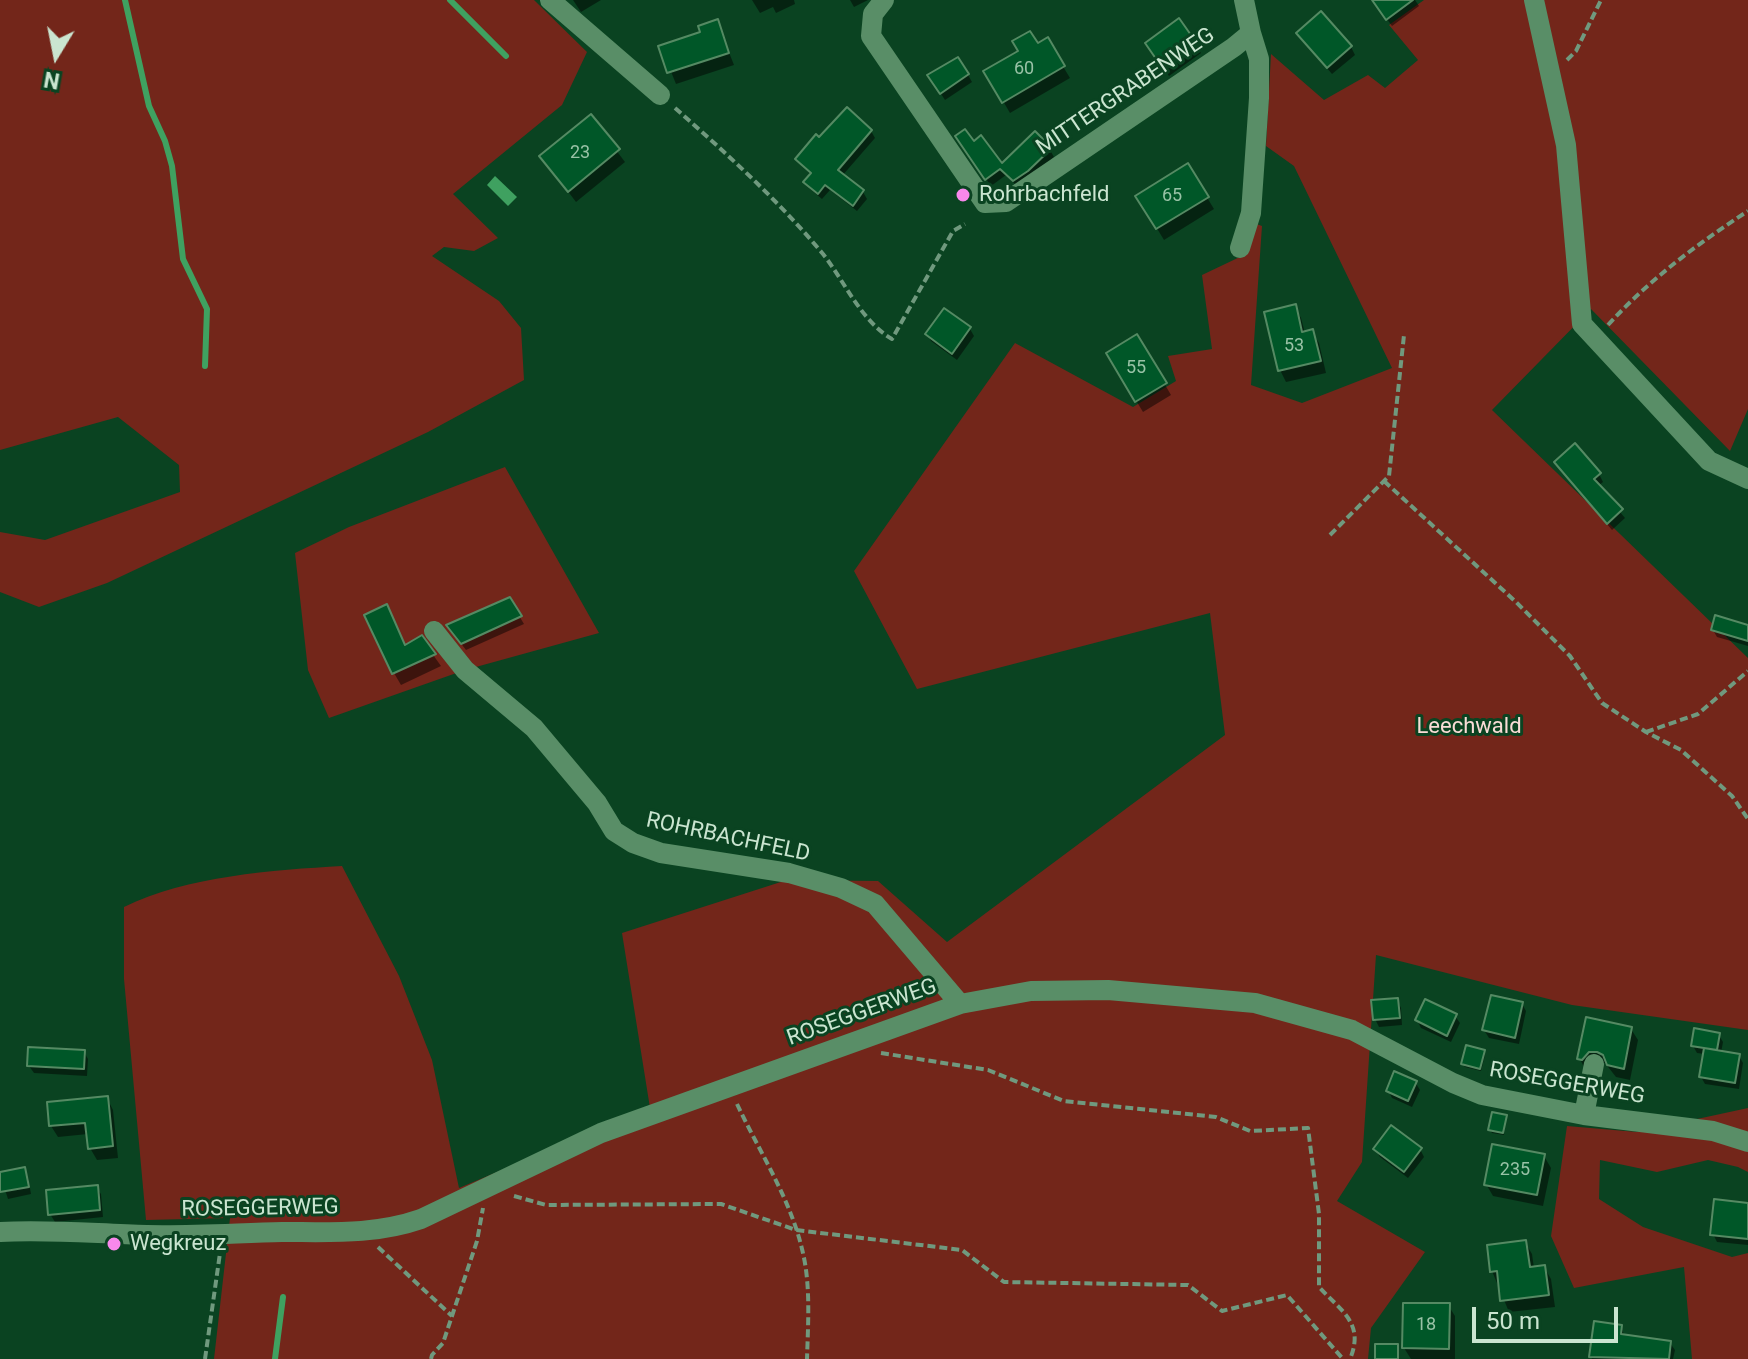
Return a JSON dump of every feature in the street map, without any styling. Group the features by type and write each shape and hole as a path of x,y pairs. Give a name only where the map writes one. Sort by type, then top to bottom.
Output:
{"street":[{"path":"550,0 660,95"},
{"name":"MITTERGRABENWEG","path":"884,0 873,14 871,36 985,203 1006,202 1185,82 1251,33"},
{"name":"MITTERGRABENWEG","path":"1240,248 1251,213 1259,98 1259,59 1244,0"},
{"path":"1534,0 1566,145 1582,324 1709,461 1748,479"},
{"name":"ROHRBACHFELD","path":"434,631 465,670 534,728 597,803 614,831 633,843 661,853 789,873 841,888 875,904 960,1004"},
{"name":"ROSEGGERWEG","path":"0,1232 34,1230 149,1235 361,1232 397,1228 601,1133 960,1004 1031,991 1108,990 1255,1003 1352,1030 1482,1095 1584,1115 1713,1131 1748,1142"},
{"path":"1584,1115 1594,1064"}],"path":[{"path":"1550,75 1576,51 1601,0"},
{"path":"660,95 751,174 823,255 878,331 892,339 953,231 965,224"},
{"path":"1596,338 1634,296 1700,242 1748,211"},
{"path":"1330,535 1389,476 1404,335"},
{"path":"1384,481 1570,656 1602,703 1646,732 1681,750 1732,796 1748,819"},
{"path":"1646,732 1698,714 1748,671"},
{"path":"872,1051 988,1070 1064,1101 1216,1117 1250,1131 1308,1128 1319,1214 1319,1287 1354,1325 1356,1345 1350,1359"},
{"path":"730,1087 788,1206 803,1250 808,1318 807,1359"},
{"path":"431,1359 443,1343 477,1241 487,1188 546,1205 721,1204 796,1230 962,1250 1004,1282 1188,1285 1222,1311 1287,1295 1343,1359"},
{"path":"361,1232 452,1316"},
{"path":"205,1359 222,1234"}],"green space":[{"path":"0,0 534,0 587,52 562,105 453,194 498,238 474,251 444,247 432,256 499,301 521,328 524,380 428,432 107,583 39,607 0,592 0,532 45,540 180,492 179,465 118,417 0,450"},
{"name":"Leechwald","path":"1424,0 1748,0 1748,409 1730,451 1591,309 1492,410 1748,658 1748,1030 1572,1005 1376,955 1362,1162 1337,1201 1425,1252 1371,1328 1368,1359 214,1359 230,1218 146,1220 124,979 124,907 202,881 342,866 399,976 432,1060 459,1188 650,1108 622,933 787,880 878,881 947,942 1225,735 1210,613 917,689 854,571 1015,343 1133,407 1176,381 1168,356 1212,349 1202,275 1244,255 1251,222 1262,226 1251,385 1302,403 1392,368 1294,166 1266,146 1271,54 1324,100 1368,75 1385,88 1418,60 1389,25"},
{"path":"505,467 599,633 465,670 329,718 308,670 295,553 349,527"},
{"path":"1748,1108 1748,1172 1708,1160 1657,1172 1600,1160 1599,1199 1643,1227 1732,1257 1748,1253 1748,1359 1692,1359 1684,1267 1574,1288 1551,1236 1567,1126 1637,1132"}],"shaded area":[{"path":"495,176 517,197 508,206 487,185"}],"building":[{"path":"1372,0 1413,0 1386,20"},
{"path":"1321,11 1352,46 1327,68 1296,33"},
{"path":"1179,18 1198,45 1163,69 1145,43"},
{"path":"718,19 729,53 667,73 658,46 700,32 698,26"},
{"path":"1030,31 1038,43 1048,37 1065,66 1002,103 983,71 1018,51 1012,41"},
{"path":"958,57 969,74 940,94 927,75"},
{"path":"847,107 872,130 838,170 864,190 853,206 825,185 818,194 803,182 811,173 795,159 816,134 819,137"},
{"path":"591,114 620,149 568,192 539,156"},
{"path":"965,129 974,141 981,135 1002,163 1035,131 1052,148 1013,181 1000,169 985,180 955,136"},
{"path":"1188,163 1209,197 1156,229 1135,196"},
{"path":"1296,304 1302,332 1313,329 1321,361 1278,371 1264,312"},
{"path":"944,308 971,327 952,354 925,334"},
{"path":"1137,334 1167,383 1135,402 1106,353"},
{"path":"1575,443 1601,473 1594,479 1623,509 1607,524 1554,462"},
{"path":"510,597 522,616 461,644 446,625"},
{"path":"387,604 405,645 422,635 436,654 392,674 364,615"},
{"path":"1715,615 1748,625 1748,641 1711,630"},
{"path":"1491,995 1523,1002 1515,1038 1482,1030"},
{"path":"1398,998 1400,1018 1373,1020 1371,1000"},
{"path":"1425,999 1457,1014 1447,1036 1415,1020"},
{"path":"1586,1017 1632,1027 1624,1069 1607,1065 1603,1055 1597,1052 1589,1052 1582,1060 1577,1059"},
{"path":"1694,1028 1720,1033 1717,1050 1691,1046"},
{"path":"1466,1045 1485,1050 1480,1069 1461,1064"},
{"path":"28,1047 85,1050 84,1069 27,1066"},
{"path":"1704,1048 1740,1054 1735,1083 1699,1077"},
{"path":"1394,1071 1417,1081 1408,1101 1386,1091"},
{"path":"108,1096 113,1146 88,1149 85,1123 49,1126 47,1102"},
{"path":"1492,1112 1507,1115 1503,1133 1488,1130"},
{"path":"1391,1125 1422,1148 1404,1172 1373,1149"},
{"path":"1492,1144 1545,1154 1537,1195 1484,1185"},
{"path":"25,1167 29,1187 0,1192 0,1172"},
{"path":"98,1185 100,1210 48,1215 46,1190"},
{"path":"1714,1199 1748,1203 1748,1239 1710,1235"},
{"path":"1526,1240 1530,1267 1545,1265 1549,1295 1500,1301 1497,1271 1490,1272 1487,1245"},
{"path":"1403,1303 1450,1303 1449,1349 1402,1348"},
{"path":"1594,1321 1622,1325 1621,1334 1671,1341 1669,1359 1589,1357"},
{"path":"1375,1344 1398,1344 1398,1359 1375,1359"}],"waterway":[{"path":"125,0 149,106 165,141 172,166 183,259 207,309 205,366"},
{"path":"450,0 506,56"},
{"path":"275,1359 283,1297"}],"place":[{"name":"Rohrbachfeld","path":"963,195"},
{"name":"Wegkreuz","path":"114,1244"}]}
